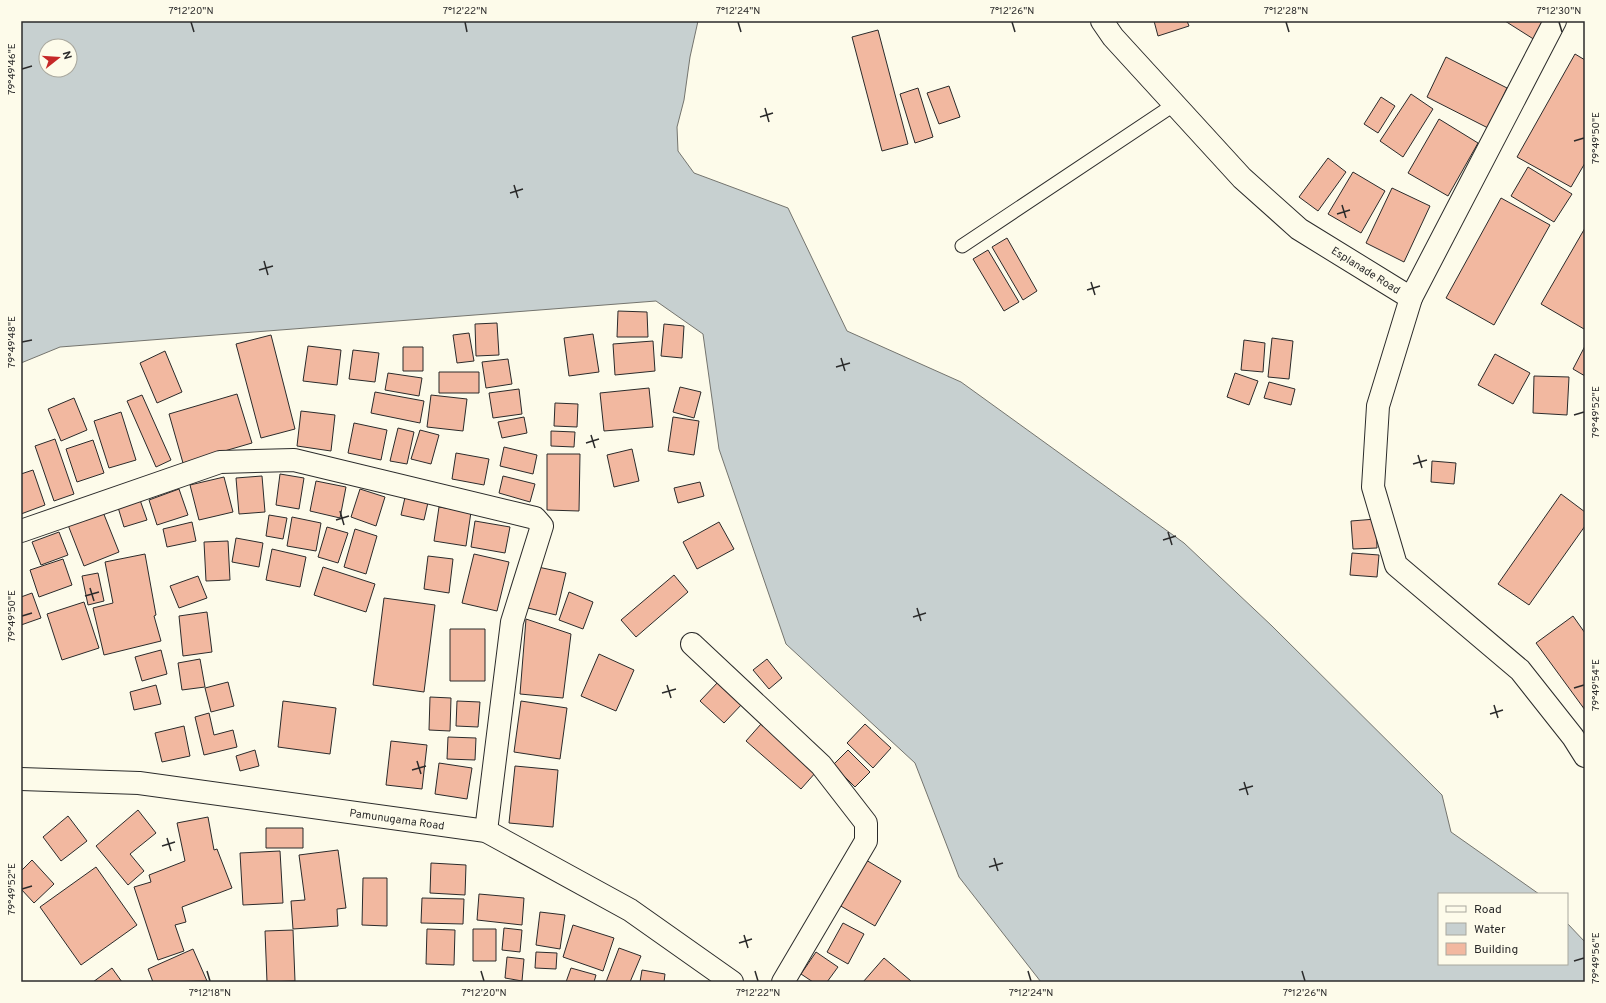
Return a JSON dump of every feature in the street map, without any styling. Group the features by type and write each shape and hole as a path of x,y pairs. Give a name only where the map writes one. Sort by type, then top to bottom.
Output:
{"street":[{"name":"Esplanade Road","path":"1102,21 1113,37 1242,178 1299,229 1411,298 1555,21"},
{"path":"1411,298 1378,406 1372,486 1396,565 1520,670 1573,737 1585,756"},
{"path":"21,531 220,462 294,460 535,518 542,526 512,622 486,831"},
{"path":"692,644 821,765 866,823 866,841 783,982"},
{"name":"Pamunugama Road","path":"21,779 139,783 486,831 630,910 732,982"}],"lane":[{"path":"962,246 1175,104"}],"water":[{"path":"21,21 698,21 690,57 684,100 677,127 678,151 694,173 788,208 847,331 961,382 1184,543 1272,626 1442,795 1451,832 1538,893 1438,893 1438,965 1568,965 1568,924 1585,942 1585,982 1041,982 959,877 915,763 786,644 719,449 703,334 656,301 60,347 21,363"}],"building":[{"path":"1154,21 1187,21 1189,26 1158,36"},
{"path":"1505,21 1546,21 1535,40"},
{"path":"878,30 908,144 882,151 852,37"},
{"path":"1575,54 1585,60 1585,163 1571,187 1517,157"},
{"path":"1446,57 1507,88 1488,128 1427,97"},
{"path":"949,86 960,117 939,124 927,93"},
{"path":"918,88 933,137 915,143 900,94"},
{"path":"1411,94 1433,109 1403,157 1380,141"},
{"path":"1381,97 1395,106 1378,133 1364,124"},
{"path":"1439,119 1478,143 1448,196 1408,173"},
{"path":"1328,158 1346,172 1318,211 1299,197"},
{"path":"1528,167 1572,194 1554,222 1511,196"},
{"path":"1353,172 1385,191 1361,233 1328,214"},
{"path":"1392,188 1430,206 1404,262 1366,243"},
{"path":"1501,198 1550,225 1494,325 1446,298"},
{"path":"1585,228 1585,327 1584,329 1541,304"},
{"path":"1007,238 1037,291 1023,300 992,247"},
{"path":"988,250 1019,302 1004,311 973,259"},
{"path":"618,311 647,312 648,337 617,337"},
{"path":"497,323 499,355 476,356 475,324"},
{"path":"664,324 684,326 682,358 661,356"},
{"path":"469,333 474,361 457,363 453,335"},
{"path":"593,334 599,372 569,376 564,338"},
{"path":"271,335 295,429 261,438 236,344"},
{"path":"1272,338 1293,341 1289,379 1268,377"},
{"path":"1244,340 1265,343 1263,372 1241,370"},
{"path":"653,341 655,371 615,375 613,344"},
{"path":"308,346 341,350 337,385 303,381"},
{"path":"1585,346 1585,376 1573,369"},
{"path":"403,347 423,347 423,371 403,371"},
{"path":"353,350 379,353 375,382 349,379"},
{"path":"165,351 182,392 157,403 140,363"},
{"path":"1495,354 1530,373 1513,404 1478,385"},
{"path":"508,359 512,384 486,388 482,362"},
{"path":"439,372 479,372 479,393 439,393"},
{"path":"388,373 422,378 419,396 385,390"},
{"path":"1235,373 1258,381 1249,405 1227,397"},
{"path":"1534,376 1569,377 1567,415 1533,413"},
{"path":"1269,382 1295,389 1291,405 1264,398"},
{"path":"680,387 701,392 694,418 673,412"},
{"path":"649,388 653,427 604,431 600,393"},
{"path":"519,389 522,414 493,418 489,393"},
{"path":"375,392 424,401 420,423 371,413"},
{"path":"237,394 252,443 183,463 169,414"},
{"path":"142,395 171,460 156,467 127,401"},
{"path":"431,395 467,399 463,431 427,427"},
{"path":"74,398 87,430 61,441 48,409"},
{"path":"555,403 578,404 577,427 554,426"},
{"path":"301,411 335,415 331,451 297,446"},
{"path":"121,412 136,460 109,468 94,421"},
{"path":"524,417 527,433 502,438 498,422"},
{"path":"673,417 699,421 694,455 668,451"},
{"path":"354,423 387,430 381,460 348,453"},
{"path":"398,428 414,432 407,464 390,461"},
{"path":"420,430 439,435 431,464 411,459"},
{"path":"551,431 575,432 574,447 551,446"},
{"path":"55,439 74,494 54,501 35,446"},
{"path":"93,440 104,473 77,482 66,449"},
{"path":"504,447 537,455 533,474 500,466"},
{"path":"632,449 639,481 614,487 607,455"},
{"path":"456,453 489,459 484,485 452,479"},
{"path":"547,454 580,454 579,511 547,510"},
{"path":"1432,461 1456,463 1454,484 1431,482"},
{"path":"33,470 45,505 21,514 21,474"},
{"path":"280,474 304,478 299,509 276,505"},
{"path":"262,476 265,512 239,514 236,478"},
{"path":"503,476 535,484 530,502 499,493"},
{"path":"224,477 233,512 199,520 190,485"},
{"path":"316,481 346,487 340,518 310,511"},
{"path":"700,482 704,496 678,503 674,488"},
{"path":"179,489 188,515 157,525 149,500"},
{"path":"360,489 385,497 376,526 351,517"},
{"path":"406,493 429,498 424,520 401,515"},
{"path":"1561,494 1585,512 1585,526 1529,605 1498,584"},
{"path":"139,497 147,520 124,527 117,504"},
{"path":"439,507 471,512 466,546 434,541"},
{"path":"103,512 119,552 84,566 68,525"},
{"path":"269,515 287,518 283,539 266,536"},
{"path":"292,517 321,523 316,551 287,546"},
{"path":"1376,519 1377,548 1353,549 1351,521"},
{"path":"475,521 510,527 505,553 471,547"},
{"path":"192,522 196,541 167,547 163,529"},
{"path":"719,522 734,549 697,569 683,542"},
{"path":"327,527 348,533 338,563 318,557"},
{"path":"355,529 377,536 366,574 344,567"},
{"path":"59,532 68,555 41,565 32,542"},
{"path":"236,538 263,543 259,567 232,562"},
{"path":"228,541 230,580 206,581 204,542"},
{"path":"272,549 306,557 300,587 266,580"},
{"path":"1352,553 1379,555 1377,577 1350,575"},
{"path":"145,554 156,615 154,616 161,641 104,655 93,608 113,603 105,562"},
{"path":"474,554 509,562 497,611 462,603"},
{"path":"428,556 453,559 449,593 424,589"},
{"path":"63,559 72,585 39,597 30,570"},
{"path":"323,567 375,584 366,612 314,595"},
{"path":"538,567 566,573 556,615 528,608"},
{"path":"98,573 104,601 88,605 82,576"},
{"path":"674,575 688,592 636,637 621,620"},
{"path":"198,576 207,598 179,608 170,586"},
{"path":"569,592 593,602 583,629 559,620"},
{"path":"32,593 41,618 21,625 21,597"},
{"path":"384,598 435,605 424,692 373,685"},
{"path":"84,602 99,648 62,660 47,614"},
{"path":"207,612 212,652 183,656 179,616"},
{"path":"1573,616 1585,633 1585,710 1536,643"},
{"path":"526,619 571,634 563,698 520,694"},
{"path":"450,629 485,629 485,681 450,681"},
{"path":"161,650 167,674 142,681 135,657"},
{"path":"599,654 634,670 616,711 581,696"},
{"path":"200,659 205,687 182,690 178,663"},
{"path":"767,659 782,678 769,689 753,670"},
{"path":"719,681 743,703 724,723 700,701"},
{"path":"228,682 234,706 211,712 205,688"},
{"path":"156,685 161,704 134,710 130,692"},
{"path":"430,697 451,698 450,731 429,730"},
{"path":"283,701 336,708 330,754 278,747"},
{"path":"457,701 480,702 478,727 456,726"},
{"path":"521,701 567,708 560,759 514,752"},
{"path":"209,713 214,735 233,730 237,747 204,755 195,717"},
{"path":"761,724 816,772 801,789 746,741"},
{"path":"865,724 891,748 873,768 847,743"},
{"path":"184,726 190,756 162,762 155,733"},
{"path":"448,737 476,738 475,760 447,759"},
{"path":"391,741 427,745 422,789 386,785"},
{"path":"255,750 259,766 240,771 236,756"},
{"path":"848,750 870,772 855,787 833,765"},
{"path":"439,763 472,768 467,799 435,794"},
{"path":"515,766 558,770 553,827 509,823"},
{"path":"138,810 156,833 130,854 144,871 128,885 96,846"},
{"path":"68,816 87,841 61,861 43,837"},
{"path":"208,817 214,850 217,849 232,888 182,907 186,922 175,925 184,951 158,960 134,887 151,882 149,875 185,861 177,823"},
{"path":"266,828 303,828 303,848 266,848"},
{"path":"338,850 346,908 337,909 338,926 293,929 291,901 305,900 299,855"},
{"path":"280,851 283,903 243,905 240,853"},
{"path":"32,860 54,884 34,903 21,889 21,871"},
{"path":"866,860 901,881 875,926 839,905"},
{"path":"431,863 466,865 465,895 430,893"},
{"path":"96,867 137,925 81,965 40,907"},
{"path":"363,878 387,878 387,926 362,925"},
{"path":"479,894 524,898 522,925 477,920"},
{"path":"422,898 464,899 463,924 421,923"},
{"path":"540,912 565,915 560,949 536,945"},
{"path":"843,923 864,934 848,964 827,952"},
{"path":"573,925 614,938 603,971 563,957"},
{"path":"504,928 522,930 520,952 502,950"},
{"path":"427,929 455,930 454,965 426,964"},
{"path":"473,929 496,929 496,961 473,961"},
{"path":"293,930 295,981 267,982 265,931"},
{"path":"619,948 641,956 630,982 606,982"},
{"path":"193,949 207,981 153,982 148,969"},
{"path":"536,952 557,953 556,969 535,968"},
{"path":"816,952 838,967 827,982 813,982 801,974"},
{"path":"507,957 524,959 522,981 505,978"},
{"path":"884,958 911,981 911,982 863,982"},
{"path":"112,968 122,982 93,982"},
{"path":"571,968 596,975 594,982 566,982"},
{"path":"642,970 665,974 664,982 640,982"}]}
